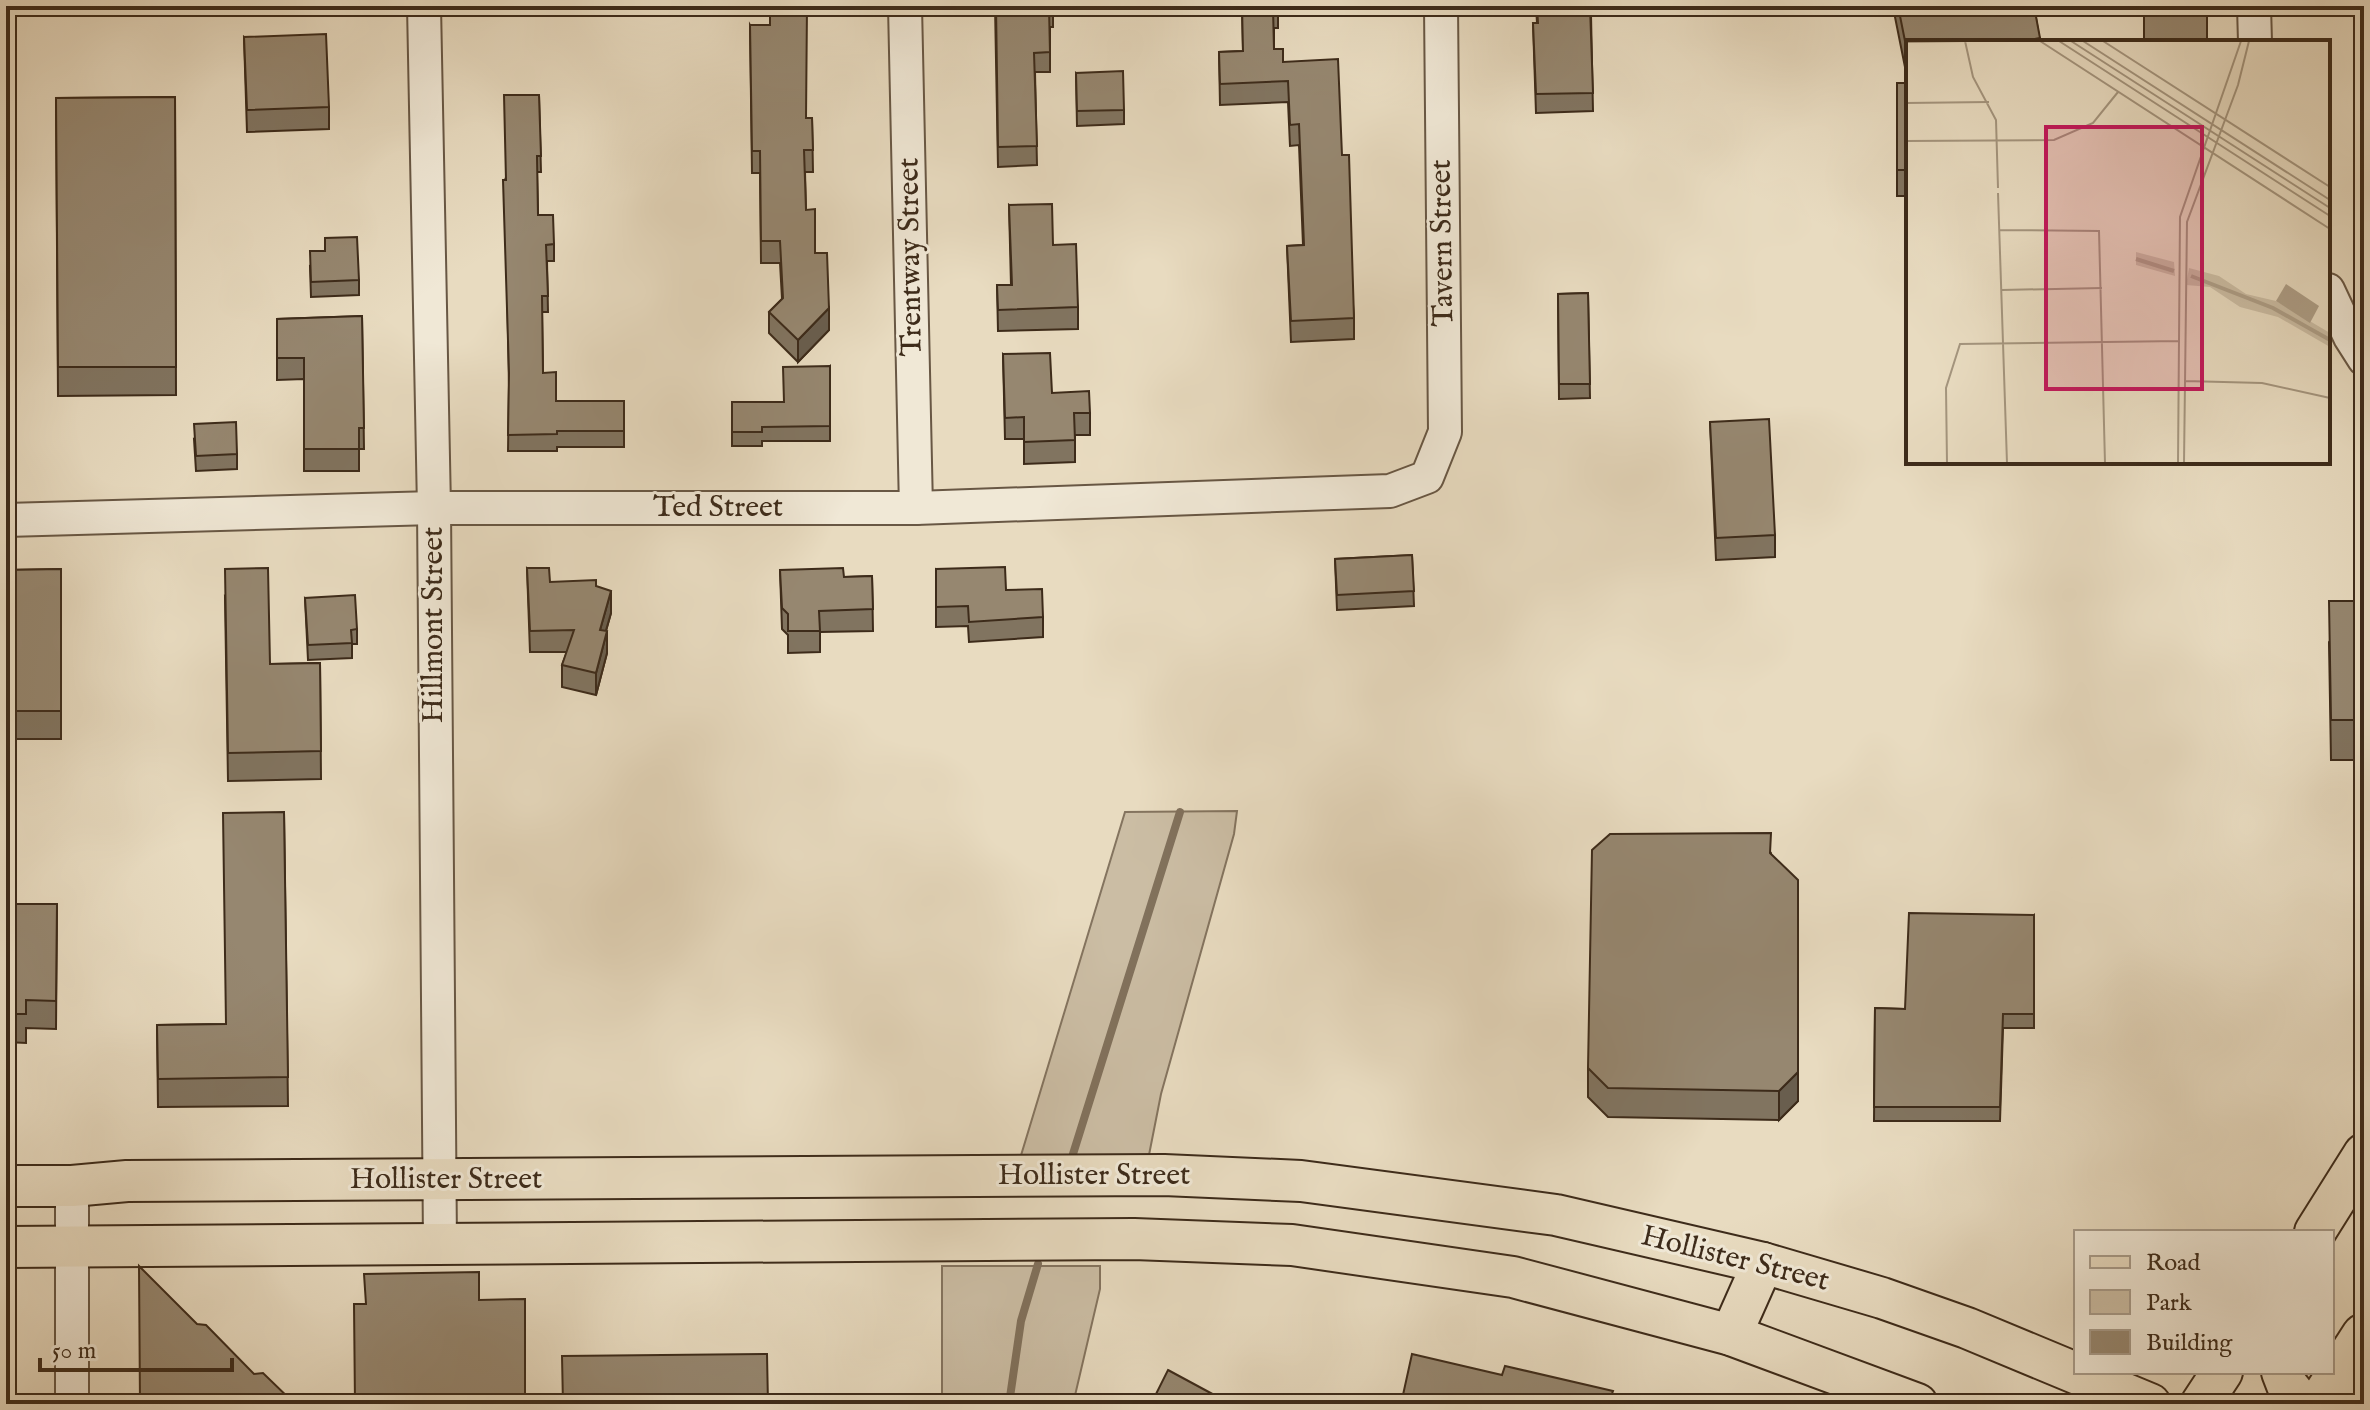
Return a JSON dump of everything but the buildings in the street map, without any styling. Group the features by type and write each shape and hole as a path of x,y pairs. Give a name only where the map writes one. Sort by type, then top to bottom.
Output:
{"highway":[{"path":"2320,1404 2364,1336"}],"main road":[{"path":"2316,1230 2364,1154"},
{"name":"Hollister Street","path":"6,1186 72,1186 127,1181 1164,1175 1301,1181 1556,1215 1763,1263 1882,1298 1967,1328 2074,1372"},
{"path":"6,1247 1168,1239 1292,1245 1513,1277 1731,1335 1917,1404"},
{"path":"1731,1335 1763,1263"},
{"name":"Hollister Street","path":"2078,1374 2150,1404"},
{"path":"2201,1404 2221,1374"},
{"path":"2283,1374 2302,1404"}],"street":[{"name":"Hillmont Street","path":"424,6 434,508 440,1244"},
{"name":"Trentway Street","path":"905,6 916,508"},
{"name":"Tavern Street","path":"1427,477 1445,432 1441,6"},
{"path":"2254,6 2255,40"},
{"path":"2330,294 2364,359"},
{"name":"Ted Street","path":"6,520 434,508 916,508 1390,491 1427,477"},
{"path":"72,1186 72,1404"}],"green space":[{"path":"1237,811 1234,834 1161,1094 1148,1160 1019,1162 1125,812"},
{"path":"942,1266 1100,1266 1100,1289 1073,1404 942,1404"}],"waterway":[{"path":"1073,1154 1180,812"},
{"path":"1009,1404 1021,1321 1038,1264"}]}
